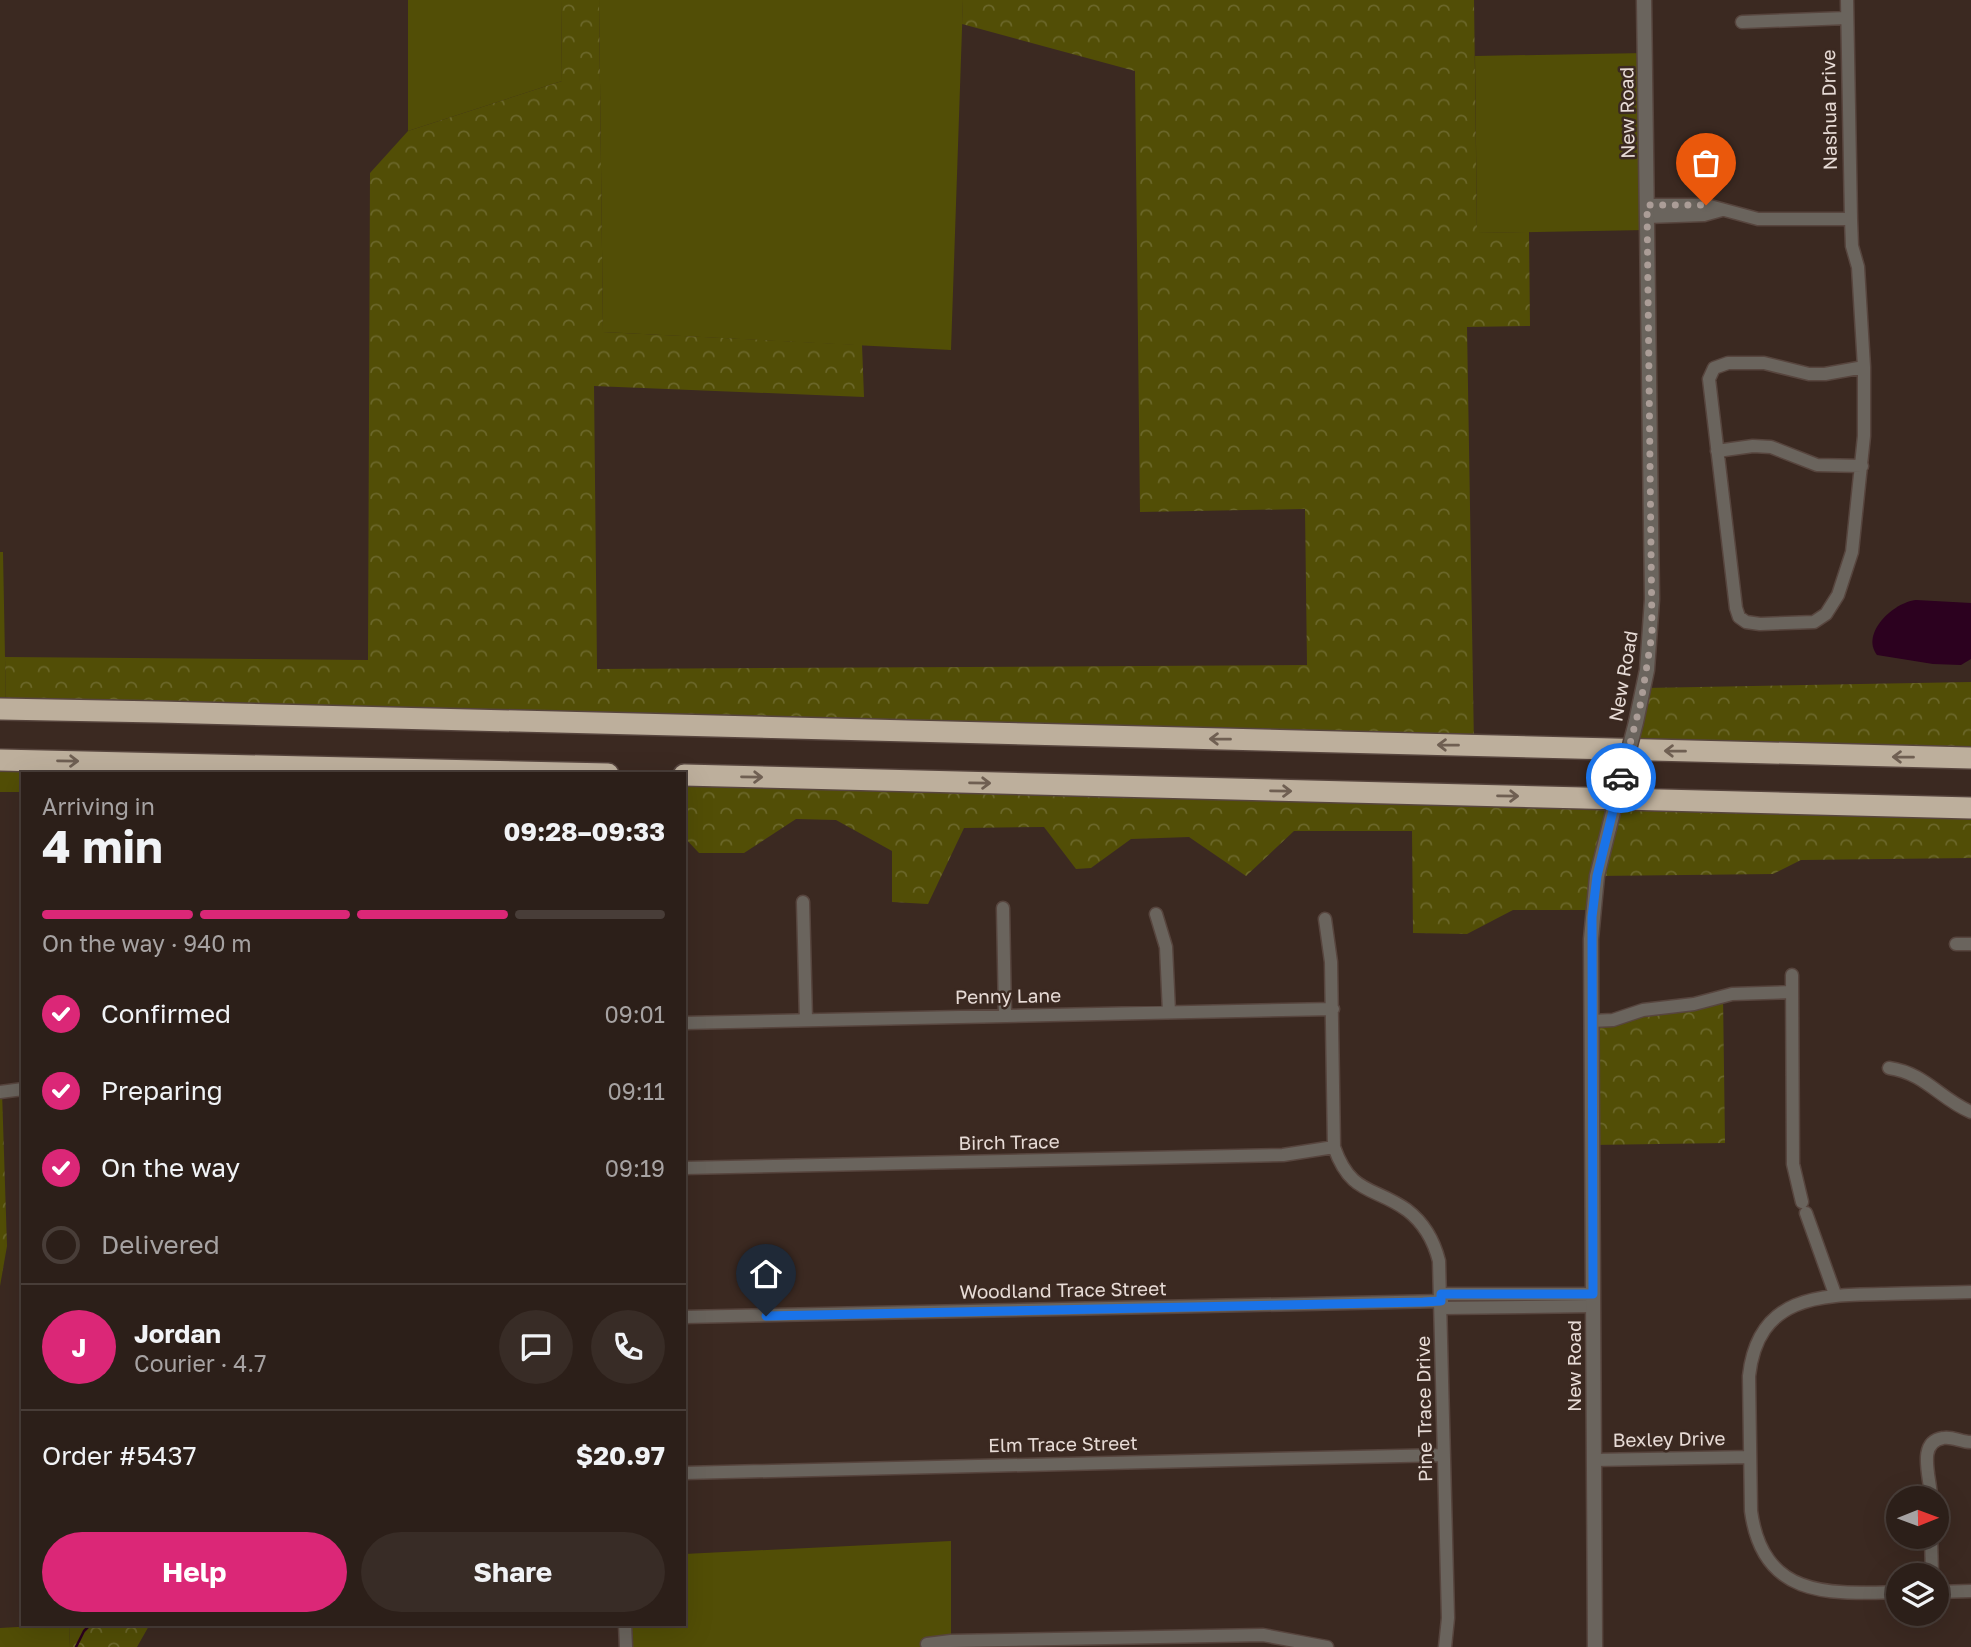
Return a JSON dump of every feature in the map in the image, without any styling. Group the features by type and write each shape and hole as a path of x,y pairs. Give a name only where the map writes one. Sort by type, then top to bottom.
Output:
{"highway":[{"path":"0,709 1971,758"},
{"path":"0,760 521,772"},
{"path":"686,775 1971,808"}],"street":[{"name":"New Road","path":"1595,1647 1592,917 1597,876 1647,670 1652,612 1644,0"},
{"name":"Nashua Drive","path":"1717,451 1738,617 1746,622 1760,624 1814,622 1826,614 1838,595 1853,552 1862,466 1864,367 1858,267 1852,246 1850,219 1847,0"},
{"path":"1742,22 1847,18"},
{"path":"1647,211 1704,215 1722,211 1758,219 1850,219"},
{"path":"1862,466 1817,465 1771,447 1754,446 1717,451 1709,379 1714,368 1728,363 1764,363 1809,374 1864,367"},
{"path":"803,902 806,1020"},
{"path":"1003,908 1004,1015"},
{"path":"1156,914 1166,947 1169,1012"},
{"name":"Pine Trace Drive","path":"1325,919 1331,962 1333,1009 1334,1147 1342,1166 1356,1182 1369,1192 1406,1210 1426,1231 1439,1261 1448,1618 1445,1647"},
{"path":"1956,944 1971,944"},
{"path":"1792,975 1793,1164 1804,1207 1835,1294"},
{"path":"1591,1021 1613,1020 1643,1010 1694,1004 1732,993 1792,992"},
{"name":"Penny Lane","path":"686,1023 1333,1009"},
{"path":"1889,1068 1917,1076 1971,1112"},
{"path":"0,1092 21,1089"},
{"name":"Birch Trace","path":"686,1168 1283,1155 1334,1147"},
{"path":"1750,1457 1749,1376 1752,1359 1759,1341 1773,1322 1791,1307 1809,1299 1835,1294 1971,1292"},
{"name":"Woodland Trace Street","path":"686,1317 1593,1300"},
{"path":"1931,1486 1926,1460 1929,1446 1934,1441 1947,1437 1971,1442"},
{"name":"Elm Trace Street","path":"686,1473 1444,1455"},
{"name":"Bexley Drive","path":"1594,1460 1750,1457 1753,1523 1761,1546 1778,1569 1797,1583 1818,1591 1886,1592"},
{"path":"1949,1592 1971,1591"},
{"path":"625,1626 626,1647"},
{"path":"926,1644 951,1641 1264,1635 1327,1647"}],"green space":[{"path":"408,0 561,0 562,81 408,131"},
{"path":"561,0 599,0 603,332 862,345 864,397 594,386 597,669 1307,665 1305,509 1140,512 1135,71 962,24 963,0 1474,0 1477,233 1529,232 1530,326 1467,327 1474,746 6,709 5,657 368,660 370,173 408,131 562,81"},
{"path":"599,0 963,0 951,350 603,332"},
{"path":"1645,53 1647,230 1477,233 1475,56"},
{"path":"0,552 3,552 6,709 0,709"},
{"path":"1971,682 1971,758 1629,750 1644,688"},
{"path":"0,760 138,772 21,772 21,792 0,792"},
{"path":"686,775 1971,808 1971,858 1801,860 1773,874 1597,876 1593,910 1513,910 1467,934 1413,933 1412,831 1294,831 1246,876 1189,837 1131,839 1091,868 1076,869 1044,827 964,828 928,904 892,902 892,851 836,820 796,819 744,853 699,853 686,839"},
{"path":"1723,995 1725,1143 1592,1145 1591,1021"},
{"path":"0,1092 7,1246 0,1286"},
{"path":"951,1541 951,1647 632,1647 632,1626 686,1626 686,1554"},
{"path":"69,1626 70,1647 0,1647 0,1628"},
{"path":"69,1626 149,1626 137,1647 70,1647"}],"shaded area":[{"path":"1916,600 1971,603 1971,659 1961,665 1933,664 1877,655 1873,646 1876,628 1898,606"}],"waterway":[{"path":"76,1647 89,1626"}],"way so far":[{"path":"1621,778 1641,702 1652,634 1647,205 1706,205"}],"route":[{"path":"766,1316 1423,1302 1441,1301 1441,1294 1593,1294 1592,917 1597,876 1621,778"}]}
